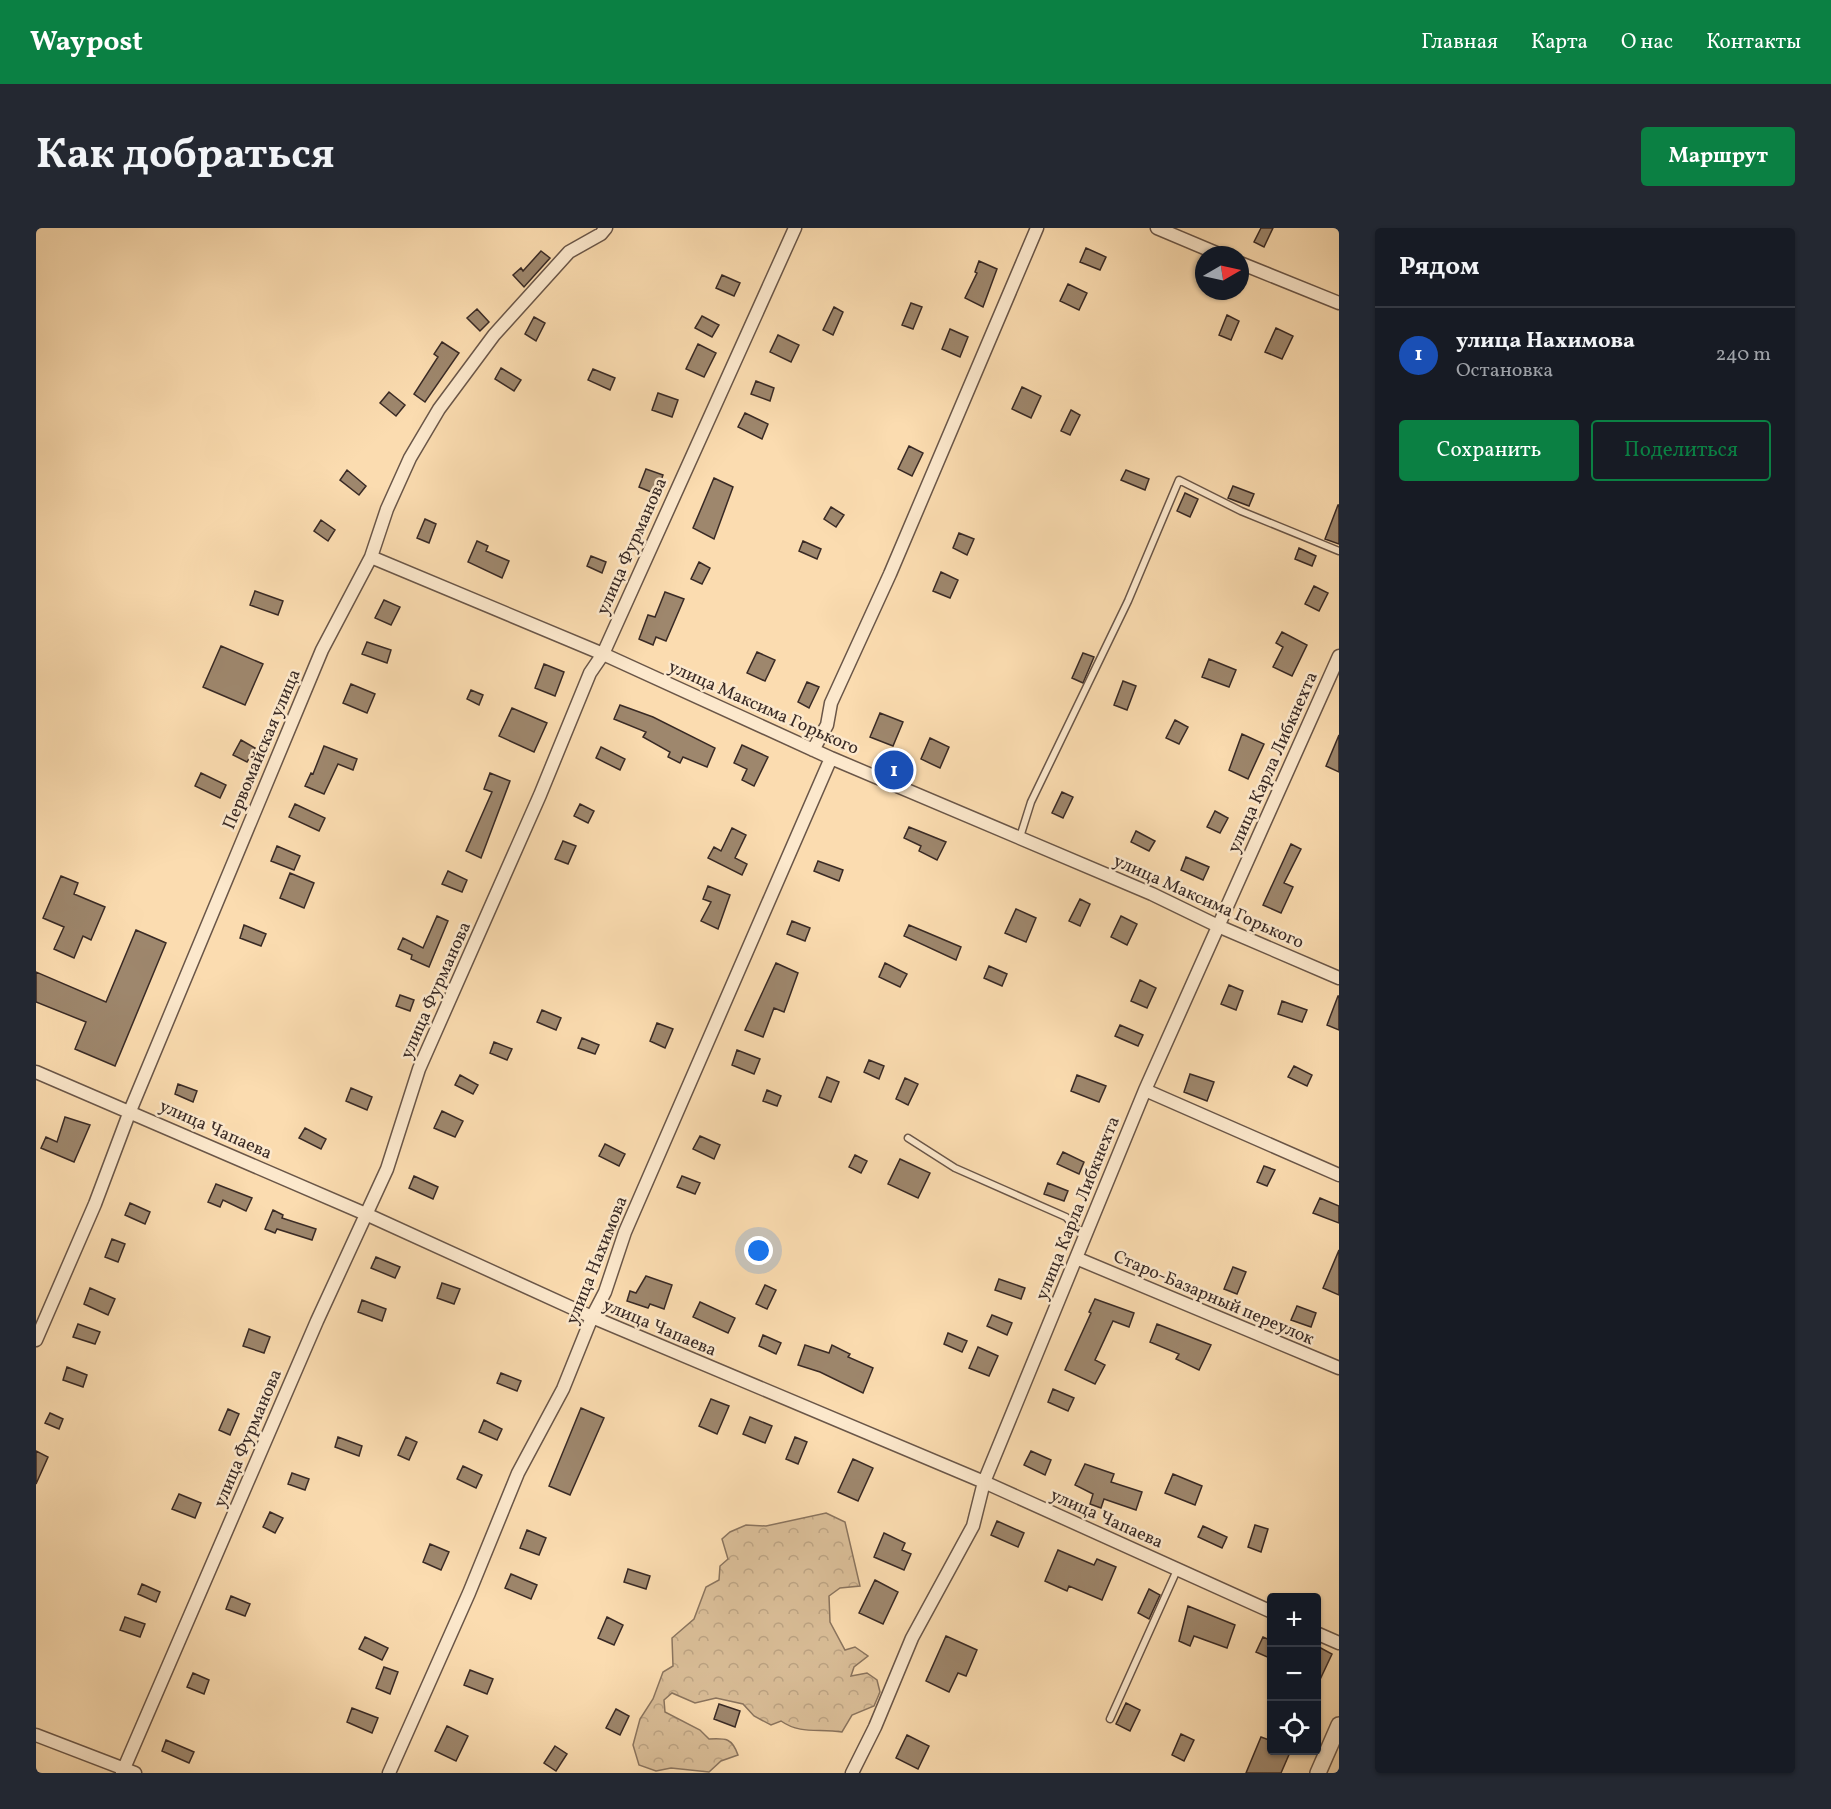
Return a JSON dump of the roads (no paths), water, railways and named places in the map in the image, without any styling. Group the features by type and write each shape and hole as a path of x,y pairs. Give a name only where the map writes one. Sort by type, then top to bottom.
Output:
{"street":[{"name":"Первомайская улица","path":"36,1340 95,1204 130,1111 322,650 371,557 387,510 410,458 445,401 494,335 569,252 601,234 606,228"},
{"name":"улица Фурманова","path":"127,1771 312,1331 368,1215 387,1169 419,1069 536,805 590,673 603,654 795,228"},
{"path":"813,750 827,725 831,703 890,574 1037,228"},
{"path":"1157,228 1200,246"},
{"path":"1249,267 1339,303"},
{"name":"улица Максима Горького","path":"371,557 603,654 831,758 1152,894 1218,926 1339,978"},
{"name":"улица Карла Либкнехта","path":"852,1773 875,1727 912,1638 973,1526 984,1482 1145,1090 1339,656"},
{"name":"улица Нахимова","path":"389,1773 469,1593 518,1473 563,1389 592,1317 605,1292 625,1232 831,758"},
{"name":"улица Чапаева","path":"36,1072 368,1215 592,1317 984,1482 1267,1610"},
{"path":"1145,1090 1339,1175"},
{"name":"Старо-Базарный переулок","path":"1076,1258 1338,1366"},
{"path":"1321,1635 1339,1643"},
{"path":"1318,1773 1339,1725"},
{"path":"36,1736 127,1771"}],"lane":[{"path":"1020,837 1030,802 1128,601 1179,480 1241,511 1339,551"},
{"path":"908,1138 955,1168 1066,1217 1085,1238"},
{"path":"1110,1719 1178,1570"}],"place":[{"name":"улица Нахимова","path":"894,770"}]}
